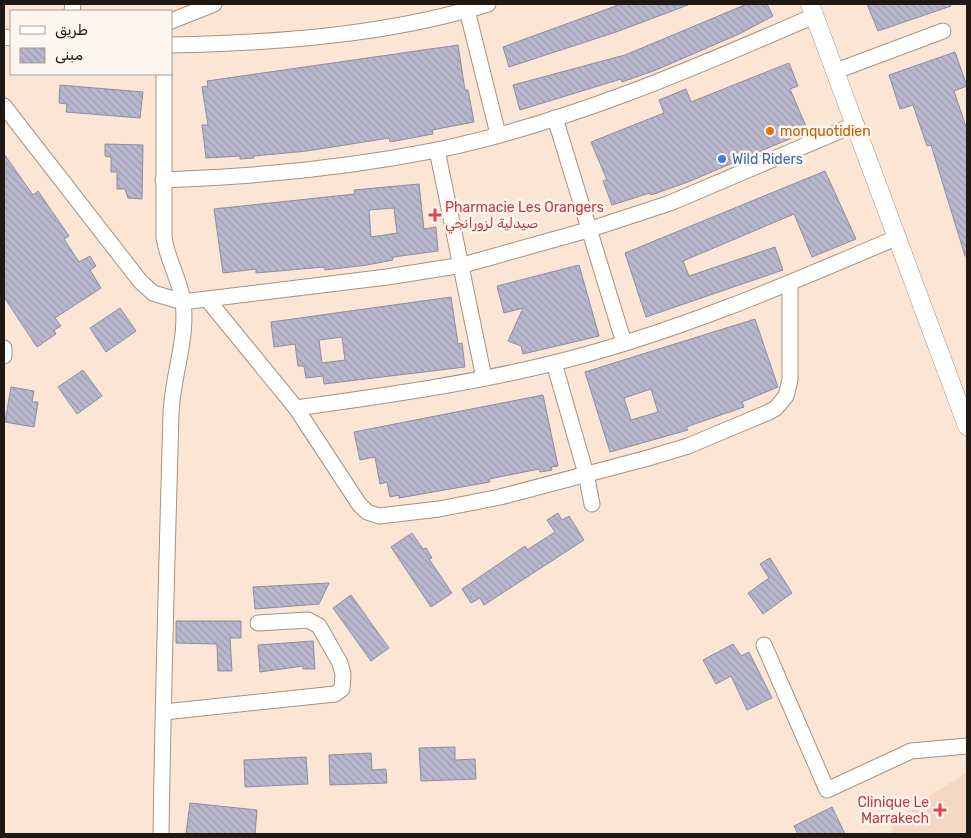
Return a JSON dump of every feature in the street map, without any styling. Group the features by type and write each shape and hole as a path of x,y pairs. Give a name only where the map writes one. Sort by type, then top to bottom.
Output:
{"street":[{"path":"172,21 214,4"},
{"path":"172,45 225,44 384,27 488,4"},
{"path":"467,10 498,134"},
{"path":"163,180 207,178 346,164 437,150 555,118 698,67 812,10 967,426"},
{"path":"836,71 943,31"},
{"path":"161,834 172,411 184,335 184,302 166,248 163,180 164,75"},
{"path":"4,106 140,281 153,293 184,302 387,277 463,265 588,230 670,203 856,124"},
{"path":"555,118 624,343"},
{"path":"437,150 463,265 484,378"},
{"path":"296,408 484,378 554,363 624,343 790,283 898,237"},
{"path":"206,299 296,408 358,504 367,512 380,516 439,509 492,499 586,474 688,446 776,408 786,396 790,380 790,283"},
{"path":"4,348 4,356"},
{"path":"554,363 586,474 592,504"},
{"path":"164,712 335,694 342,689 343,674 340,663 319,626 308,620 258,623"},
{"path":"764,645 827,790 911,751 967,746"}],"shaded area":[{"name":"Clinique Le Marrakech","path":"967,773 967,834 893,834 891,828 935,792"}],"building":[{"path":"621,4 688,5 616,32 509,67 503,47"},
{"path":"747,4 767,4 773,16 739,34 656,70 622,82 621,79 520,110 513,85 625,55"},
{"path":"867,4 950,4 951,6 878,31"},
{"path":"458,45 465,90 468,90 474,122 432,130 433,134 390,142 389,138 307,151 254,156 254,158 240,159 240,156 206,158 202,125 208,125 202,87 208,86 207,81"},
{"path":"955,52 967,86 954,91 967,130 967,256 965,256 931,145 927,146 913,105 900,109 889,75"},
{"path":"789,63 798,86 790,89 808,131 688,182 651,195 650,193 612,205 603,181 607,180 591,142 664,113 659,100 686,89 691,102"},
{"path":"60,85 143,92 140,118 66,112 67,104 59,103"},
{"path":"105,144 143,145 142,199 128,198 125,189 117,189 117,172 111,172 111,157 105,156"},
{"path":"4,154 33,195 38,191 69,236 64,239 79,262 90,256 96,266 90,270 101,288 55,318 61,326 54,330 56,334 37,347 4,297"},
{"path":"825,171 856,239 812,257 794,214 683,261 689,276 775,247 783,270 646,317 625,253"},
{"path":"419,184 424,229 436,227 438,251 393,257 393,260 367,265 325,270 324,267 256,273 256,269 223,273 214,209 355,194 354,190","holes":["394,208 397,233 371,237 369,210"]},
{"path":"579,265 599,336 523,354 521,346 508,341 523,308 504,313 497,286"},
{"path":"451,297 458,344 462,343 465,367 324,384 323,376 306,378 304,366 298,366 295,344 274,347 271,322","holes":["342,337 345,360 322,363 319,340"]},
{"path":"120,308 136,331 106,352 90,328"},
{"path":"755,319 778,387 742,402 744,407 686,427 688,430 610,452 585,372","holes":["651,389 658,412 631,420 624,398"]},
{"path":"83,370 102,396 77,414 58,387"},
{"path":"11,387 34,391 32,402 38,402 34,427 5,422"},
{"path":"543,395 558,466 551,467 552,470 540,472 539,469 489,479 490,482 399,498 399,495 390,497 387,482 380,484 375,457 360,460 354,432"},
{"path":"558,513 562,520 569,516 584,540 484,605 480,598 471,603 462,589 525,546 527,550 555,532 547,520"},
{"path":"412,533 423,549 426,548 432,558 429,559 452,593 431,607 391,547"},
{"path":"770,558 792,593 763,614 748,593 769,578 760,564"},
{"path":"329,583 319,604 255,609 253,587"},
{"path":"351,595 389,648 371,661 333,608"},
{"path":"176,621 241,621 241,638 230,638 232,671 218,671 217,644 176,643"},
{"path":"313,641 315,669 303,669 303,666 260,672 258,645"},
{"path":"733,644 741,656 749,652 772,698 747,710 731,676 716,684 703,660"},
{"path":"455,747 455,760 475,759 476,779 421,781 419,748"},
{"path":"371,753 372,770 386,769 387,783 330,785 329,755"},
{"path":"306,757 308,784 245,787 244,760"},
{"path":"190,803 257,810 255,834 186,834"},
{"path":"832,807 845,834 798,834 794,826"}],"place":[{"name":"monquotidien","path":"770,131"},
{"name":"Wild Riders","path":"722,159"},
{"name":"Pharmacie Les Orangers صيدلية لزورانجي","path":"435,215"},
{"name":"Clinique Le Marrakech","path":"940,810"}]}
